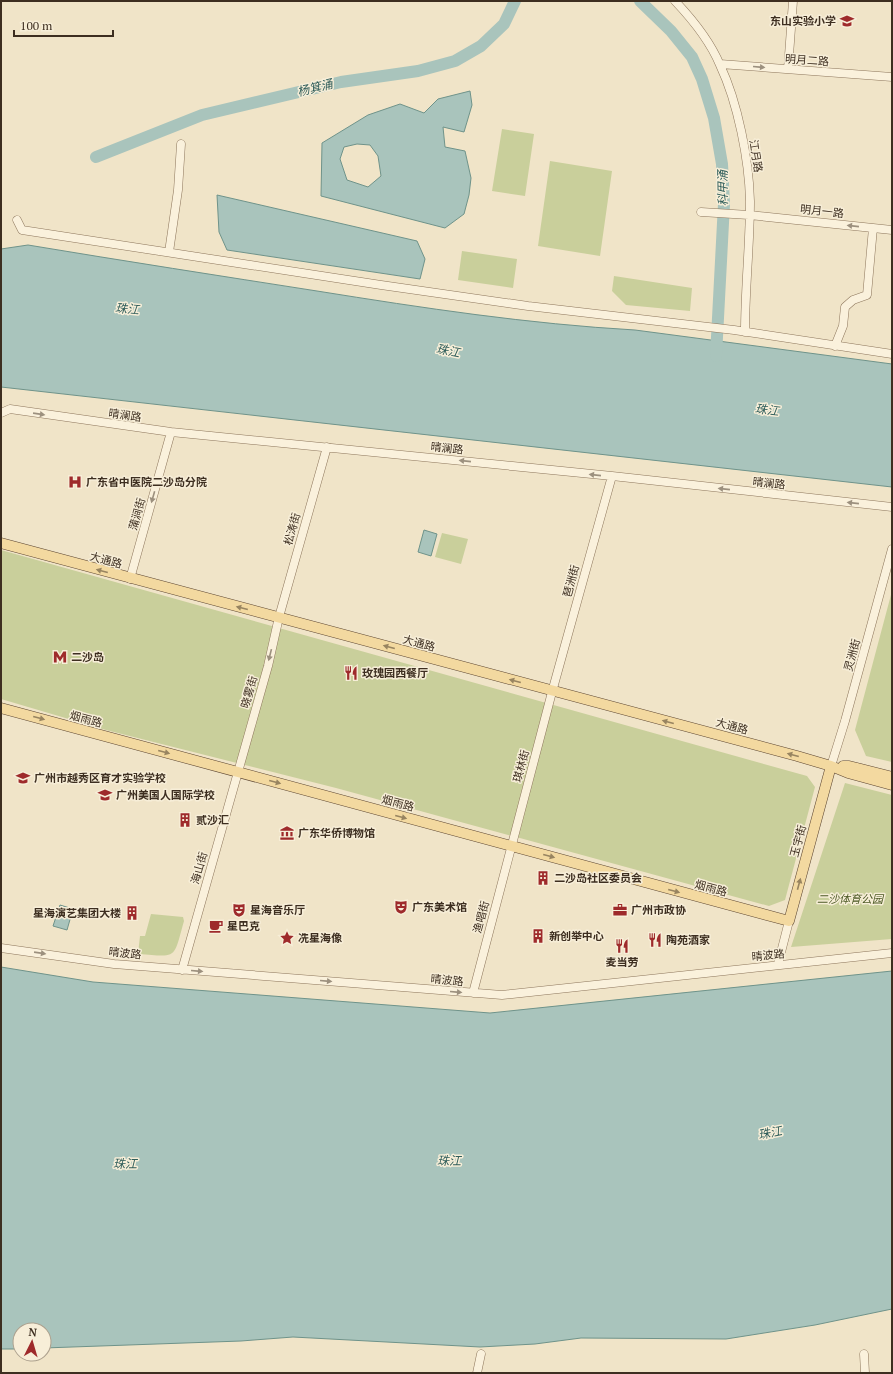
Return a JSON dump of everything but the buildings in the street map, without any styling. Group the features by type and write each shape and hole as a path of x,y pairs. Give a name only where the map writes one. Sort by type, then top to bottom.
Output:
{"main road":[{"name":"大通路","path":"1,543 130,579 279,617 552,692 831,766 848,773 892,785"},
{"name":"烟雨路","path":"1,708 789,921"},
{"name":"大通路","path":"831,766 849,766 892,777"},
{"name":"玉宇街","path":"789,921 831,766"}],"street":[{"name":"江月路","path":"675,1 698,28 720,64 729,89 743,144 748,174 750,215 745,332"},
{"path":"788,69 793,1"},
{"name":"明月二路","path":"720,64 892,77"},
{"path":"169,252 178,190 181,144"},
{"name":"明月一路","path":"701,212 750,215 892,230"},
{"path":"17,220 22,230 462,297 734,330 892,354"},
{"path":"835,346 843,326 845,307 853,300 866,295 874,228"},
{"name":"晴澜路","path":"1,413 10,409 171,432 612,476 892,507"},
{"name":"蒲涧街","path":"130,579 171,432"},
{"name":"松涛街","path":"279,617 327,447"},
{"name":"琶洲街","path":"552,692 612,476"},
{"name":"灵洲街","path":"831,766 846,721 892,549"},
{"name":"晓雾街","path":"238,772 268,666 279,617"},
{"name":"琪林街","path":"511,846 552,692"},
{"name":"海山街","path":"182,970 238,772"},
{"name":"渔唱街","path":"473,993 511,846"},
{"path":"778,964 789,921"},
{"name":"晴波路","path":"1,948 114,964 502,995 778,964 892,953"},
{"path":"478,1373 481,1354"},
{"path":"864,1354 865,1373"}],"green space":[{"path":"502,129 534,134 525,196 492,191"},
{"path":"550,161 612,171 600,256 538,246"},
{"path":"462,251 517,259 513,288 458,280"},
{"path":"614,276 692,288 690,311 626,305 612,291"},
{"path":"442,533 468,539 461,564 435,557"},
{"path":"1,550 807,776 815,787 785,900 769,906 336,788 106,730 1,699"},
{"path":"892,591 892,762 866,756 855,730"},
{"name":"二沙体育公园","path":"845,783 892,795 892,939 791,947"},
{"path":"151,914 183,917 184,921 178,943 172,953 161,956 138,954 140,936 145,936"}],"water":[{"path":"470,91 472,105 464,132 443,127 445,147 465,151 471,178 469,195 464,214 445,228 321,196 322,143 368,115 400,104 424,113 438,99","holes":["357,144 370,145 378,156 381,176 368,187 347,180 340,159 344,147"]},
{"path":"217,195 417,241 425,259 420,279 227,250 219,232"},
{"name":"珠江","path":"28,245 436,309 516,320 635,330 892,364 892,487 1,387 1,249"},
{"path":"424,530 437,534 431,556 418,552"},
{"path":"60,905 73,909 67,930 53,926"},
{"name":"珠江","path":"1,967 93,982 490,1013 892,971 892,1309 815,1325 726,1339 581,1338 535,1344 480,1347 293,1337 241,1341 52,1348 52,1322 12,1322 12,1349 1,1349"}],"waterway":[{"name":"杨箕涌","path":"96,157 202,115 341,82 418,71 455,61 481,46 504,24 515,1"},
{"name":"科甲涌","path":"640,1 671,31 692,57 702,79 714,118 722,164 724,204 716,356"}],"place":[{"name":"东山实验小学","path":"847,21"},
{"name":"广东省中医院二沙岛分院","path":"75,482"},
{"name":"二沙岛","path":"60,657"},
{"name":"玫瑰园西餐厅","path":"351,673"},
{"name":"广州市越秀区育才实验学校","path":"23,778"},
{"name":"广州美国人国际学校","path":"105,795"},
{"name":"贰沙汇","path":"185,820"},
{"name":"广东华侨博物馆","path":"287,833"},
{"name":"二沙岛社区委员会","path":"543,878"},
{"name":"广东美术馆","path":"401,907"},
{"name":"星海音乐厅","path":"239,910"},
{"name":"广州市政协","path":"620,910"},
{"name":"星海演艺集团大楼","path":"132,913"},
{"name":"星巴克","path":"216,926"},
{"name":"新创举中心","path":"538,936"},
{"name":"冼星海像","path":"287,938"},
{"name":"陶苑酒家","path":"655,940"},
{"name":"麦当劳","path":"622,946"}]}
